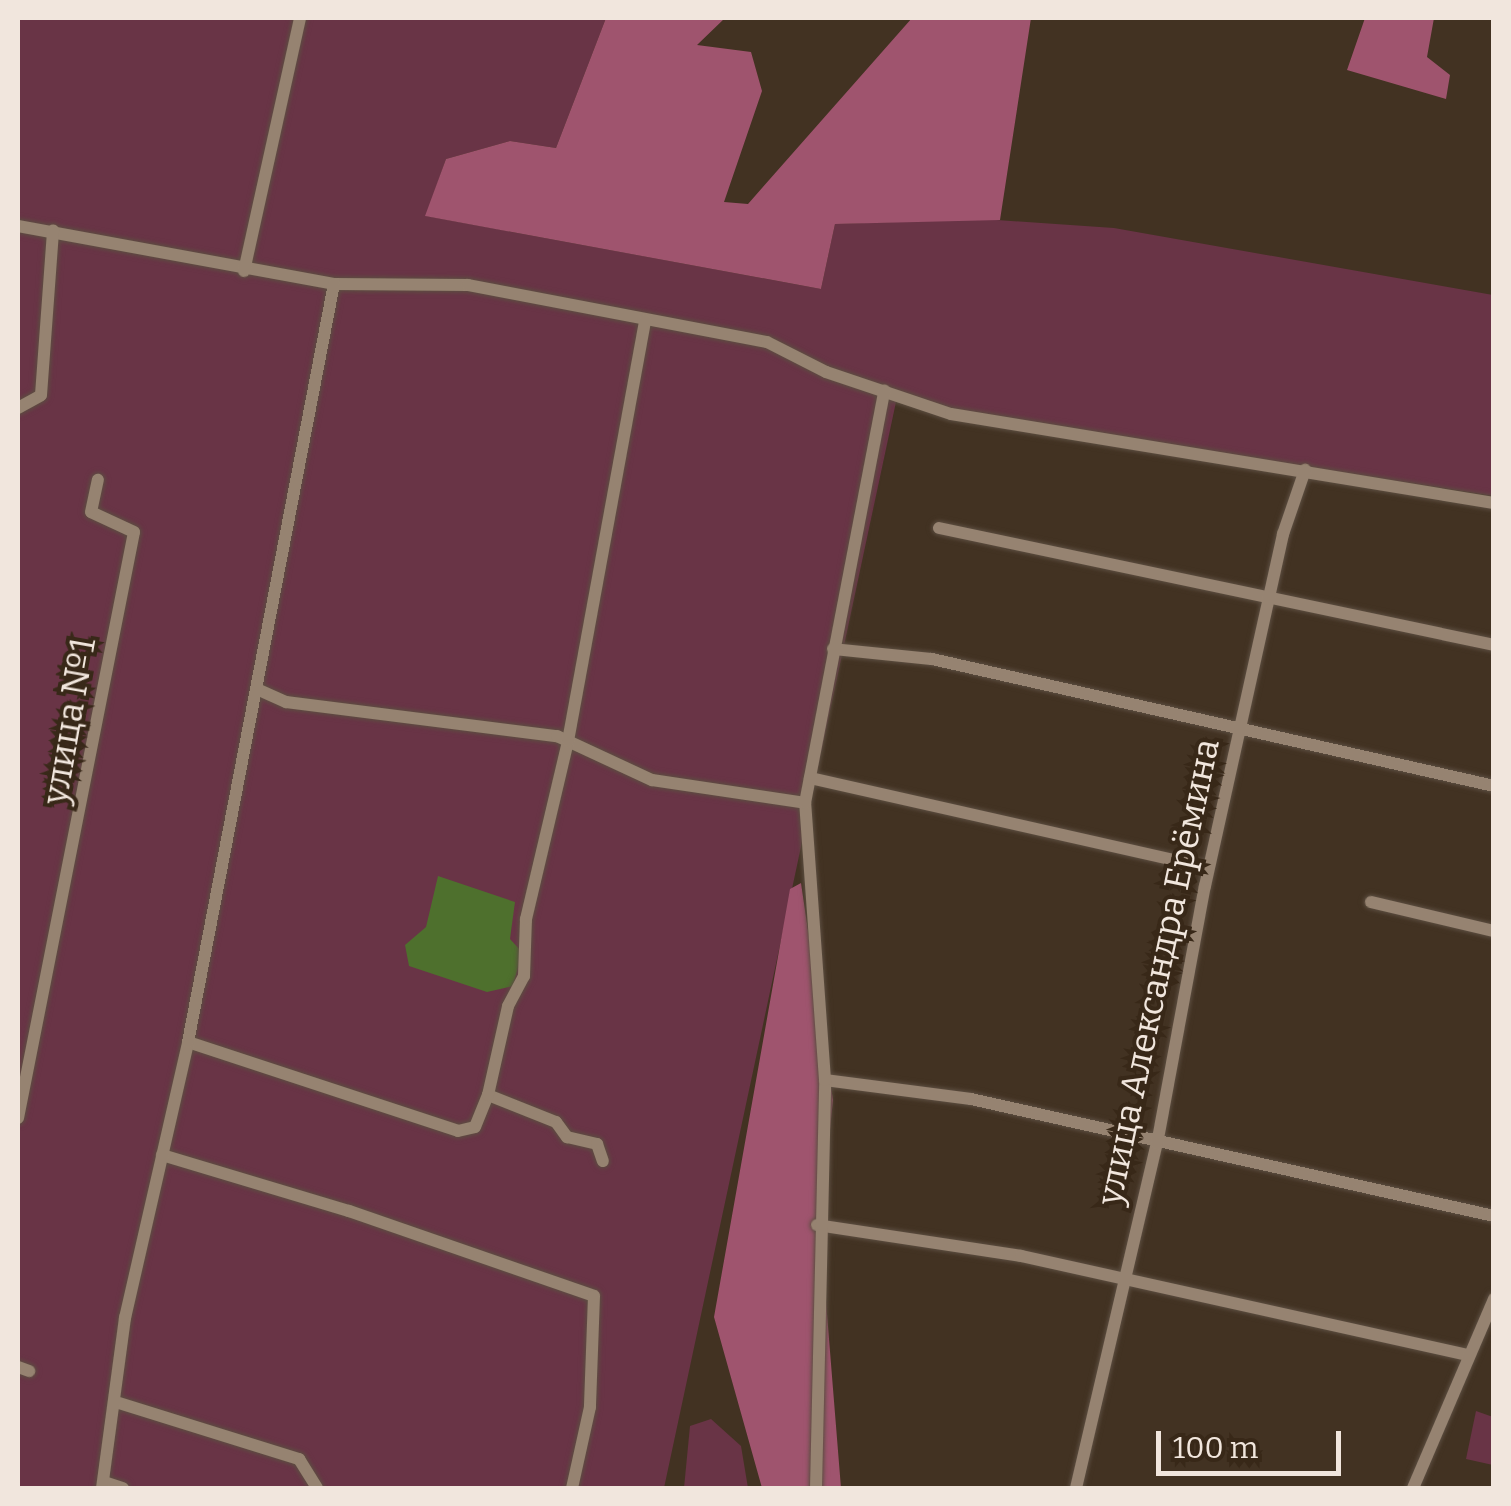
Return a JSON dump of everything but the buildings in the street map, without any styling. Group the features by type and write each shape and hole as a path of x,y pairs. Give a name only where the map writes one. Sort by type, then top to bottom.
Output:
{"street":[{"path":"244,270 300,18"},
{"path":"18,226 334,284 468,285 767,342 884,392 951,414 1494,503"},
{"path":"18,408 41,396 53,230"},
{"path":"123,1488 103,1485 118,1404 125,1318 188,1042 221,848 259,690 274,572 334,284"},
{"path":"188,1042 458,1131 475,1127 488,1095 508,1006 524,976 526,919 568,742 646,320"},
{"path":"816,1488 817,1225 824,1080 805,803 884,392"},
{"name":"улица Александра Ерёмина","path":"1076,1488 1121,1278 1157,1144 1208,868 1270,598 1306,470"},
{"name":"улица №1","path":"18,1118 134,532 90,512 98,480"},
{"path":"939,528 1494,645"},
{"path":"833,649 932,659 1239,733 1494,786"},
{"path":"259,690 286,702 568,742 652,780 805,803"},
{"path":"810,778 1208,868"},
{"path":"1371,902 1494,930"},
{"path":"824,1080 971,1100 1494,1216"},
{"path":"488,1095 556,1122 568,1137 597,1144 603,1161"},
{"path":"162,1155 350,1211 594,1296 590,1407 572,1488"},
{"path":"817,1225 928,1239 1469,1355"},
{"path":"1413,1488 1494,1300"},
{"path":"118,1404 298,1459 317,1488"}],"shaded area":[{"path":"18,18 606,18 556,148 510,141 446,159 426,216 821,289 835,224 983,219 1114,228 1493,295 1493,496 896,402 664,1488 18,1488"},
{"path":"606,18 725,18 697,45 751,52 762,91 724,202 748,204 912,18 1031,18 1000,220 835,224 821,289 425,216 446,159 510,141 556,148"},
{"path":"1365,18 1434,18 1427,57 1450,75 1446,99 1347,70"},
{"path":"438,876 515,902 510,939 522,952 513,986 487,992 409,966 405,945 426,927"},
{"path":"801,883 833,1100 820,1227 841,1488 762,1488 714,1317 790,889"},
{"path":"1476,1411 1493,1417 1493,1465 1466,1459"},
{"path":"711,1419 741,1446 748,1488 684,1488 690,1426"}]}
